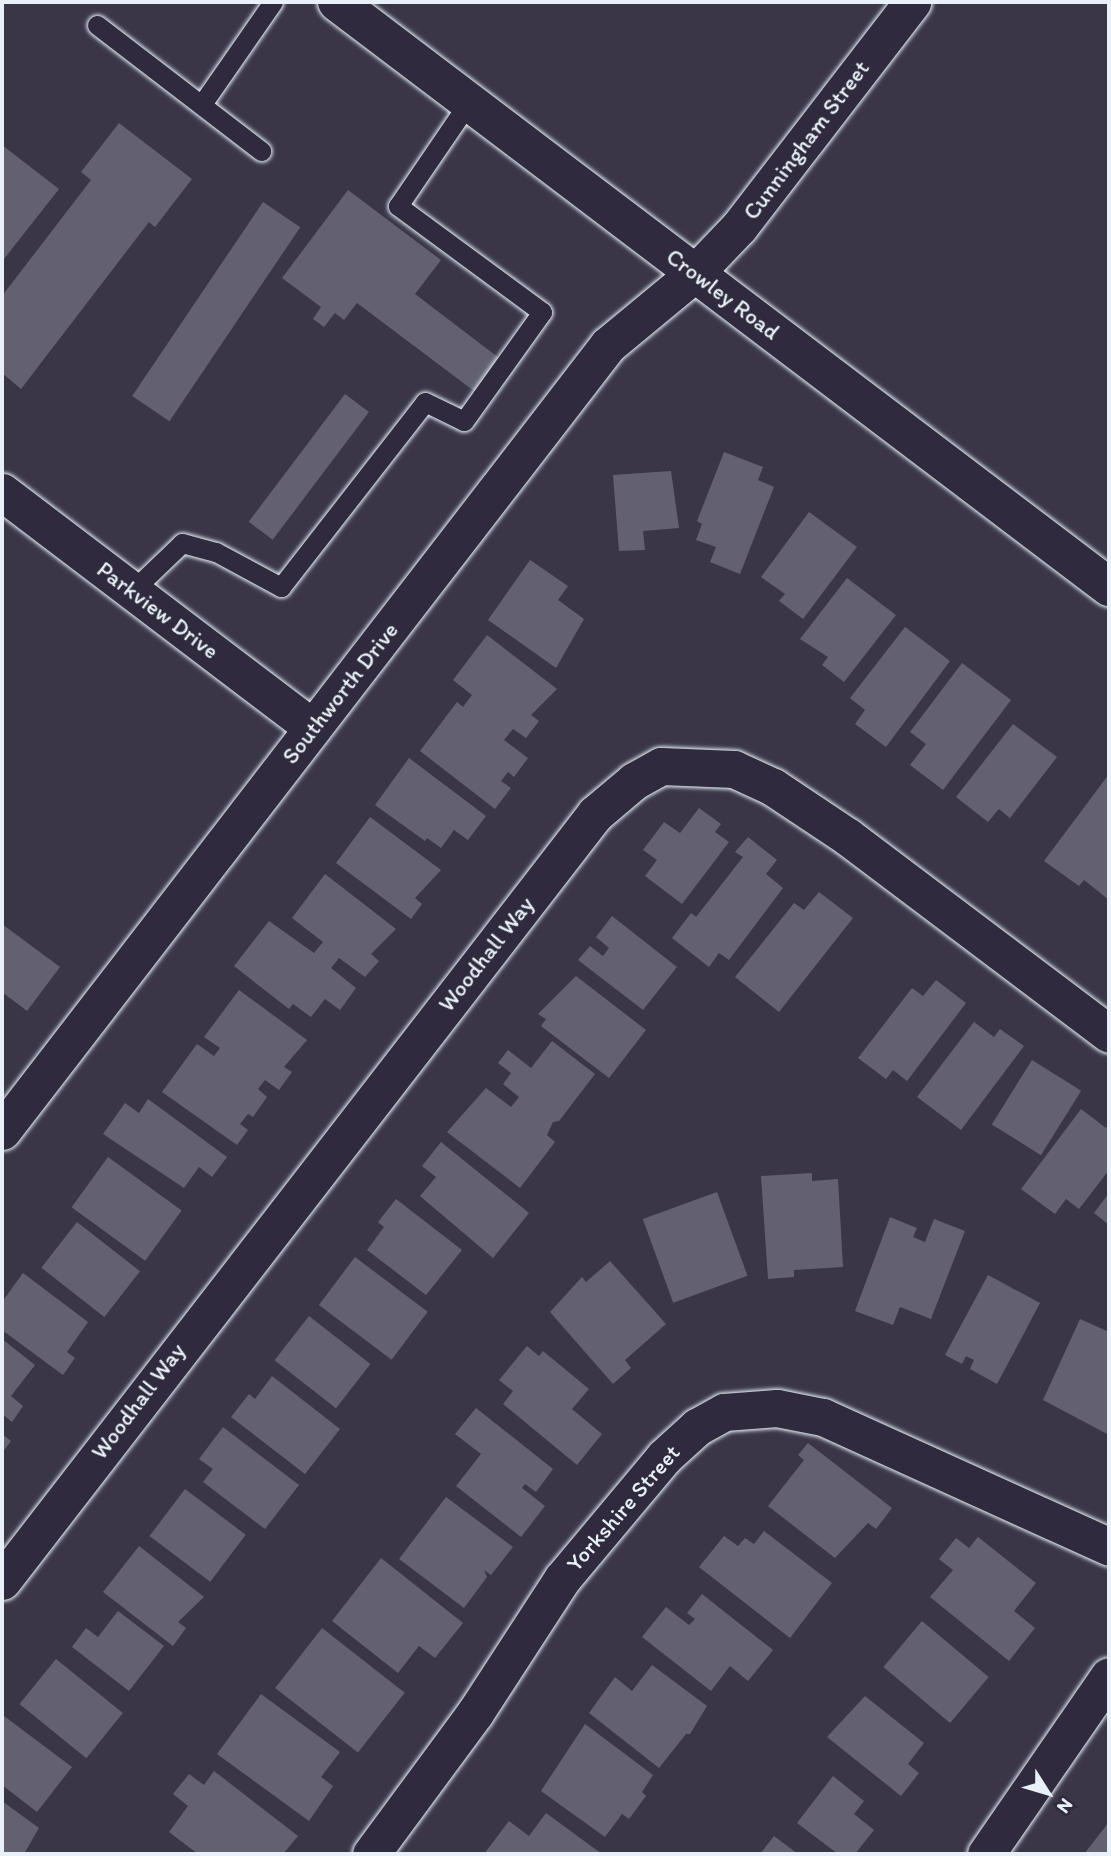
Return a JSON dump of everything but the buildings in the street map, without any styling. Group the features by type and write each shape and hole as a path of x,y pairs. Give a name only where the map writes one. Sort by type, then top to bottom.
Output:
{"main road":[{"name":"Crowley Road","path":"337,2 1109,587"}],"street":[{"name":"Cunningham Street","path":"695,273 739,227 912,2"},
{"name":"Southworth Drive","path":"2,1131 608,345 695,273"},
{"name":"Parkview Drive","path":"2,492 313,728"},
{"name":"Woodhall Way","path":"2,1581 595,814 634,781 661,766 734,769 774,787 848,837 1109,1034"},
{"name":"Yorkshire Street","path":"371,1854 475,1713 562,1580 664,1457 697,1427 724,1412 777,1408 823,1417 1109,1547"},
{"path":"986,1854 1109,1676"}],"lane":[{"path":"202,104 273,2"},
{"path":"97,25 261,151"},
{"path":"132,591 182,543 216,552 281,587 425,402 464,421 542,312 398,206 469,102"}]}
